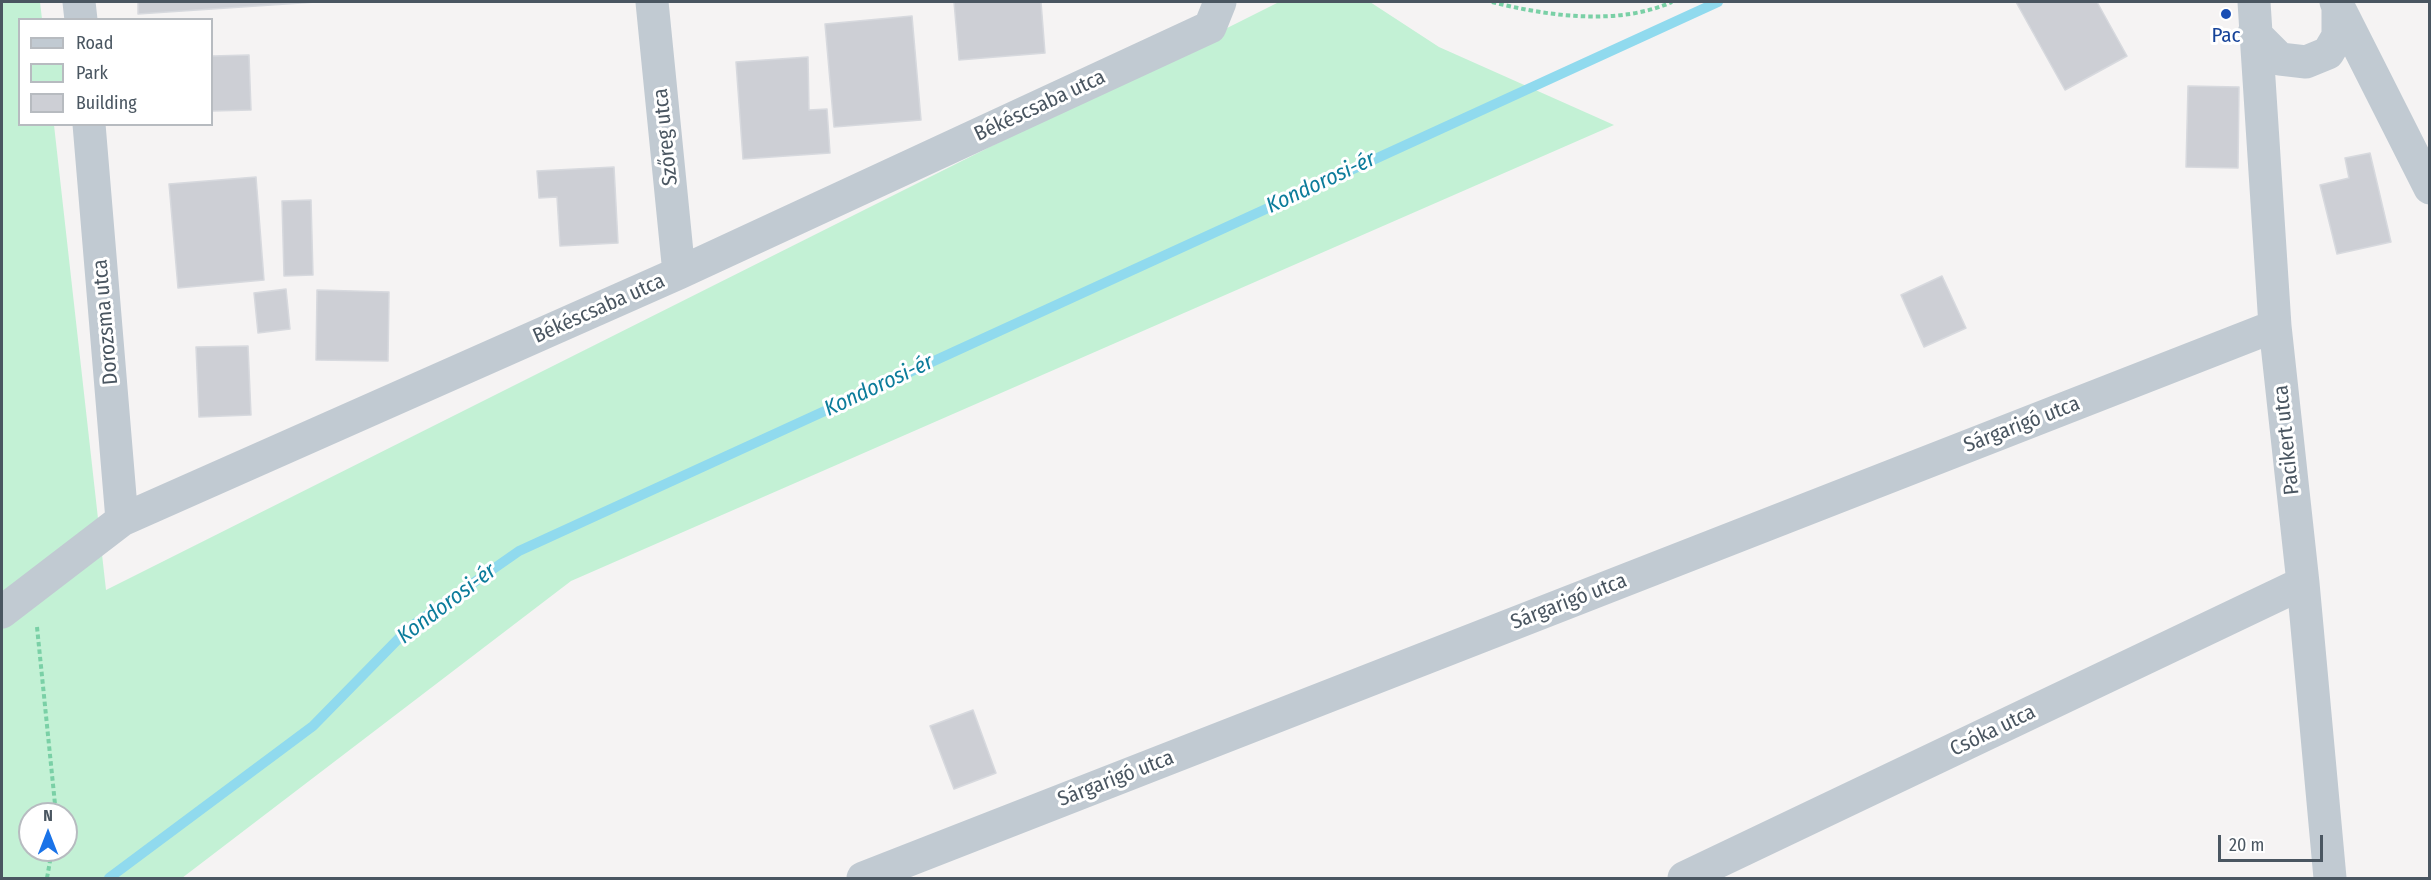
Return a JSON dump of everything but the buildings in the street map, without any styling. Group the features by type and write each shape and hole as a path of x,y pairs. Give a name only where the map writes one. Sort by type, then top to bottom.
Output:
{"street":[{"path":"79,2 81,18"},
{"name":"Szőreg utca","path":"652,2 679,273"},
{"name":"Pacikert utca","path":"2254,2 2254,33 2275,326 2330,879"},
{"path":"2254,33 2280,59 2306,62 2328,53 2338,36 2337,3"},
{"path":"2337,3 2430,188"},
{"name":"Békéscsaba utca","path":"2,612 122,520 679,273 1215,14"},
{"name":"Dorozsma utca","path":"89,126 122,520"},
{"name":"Sárgarigó utca","path":"863,879 2275,326"},
{"name":"Csóka utca","path":"1684,879 2302,583"}],"path":[{"path":"1492,2 1554,13 1600,16 1633,12 1672,2"},
{"path":"28,591 37,628 55,802"},
{"path":"47,879 50,862"}],"green space":[{"path":"2,2 40,2 42,18 18,18 18,126 54,126 106,590 1279,2 1370,2 1439,47 1614,125 571,581 182,878 2,878"}],"waterway":[{"name":"Kondorosi-ér","path":"109,878 313,726 410,627 519,551 1718,2"}],"place":[{"name":"Pac","path":"2226,14"}]}
